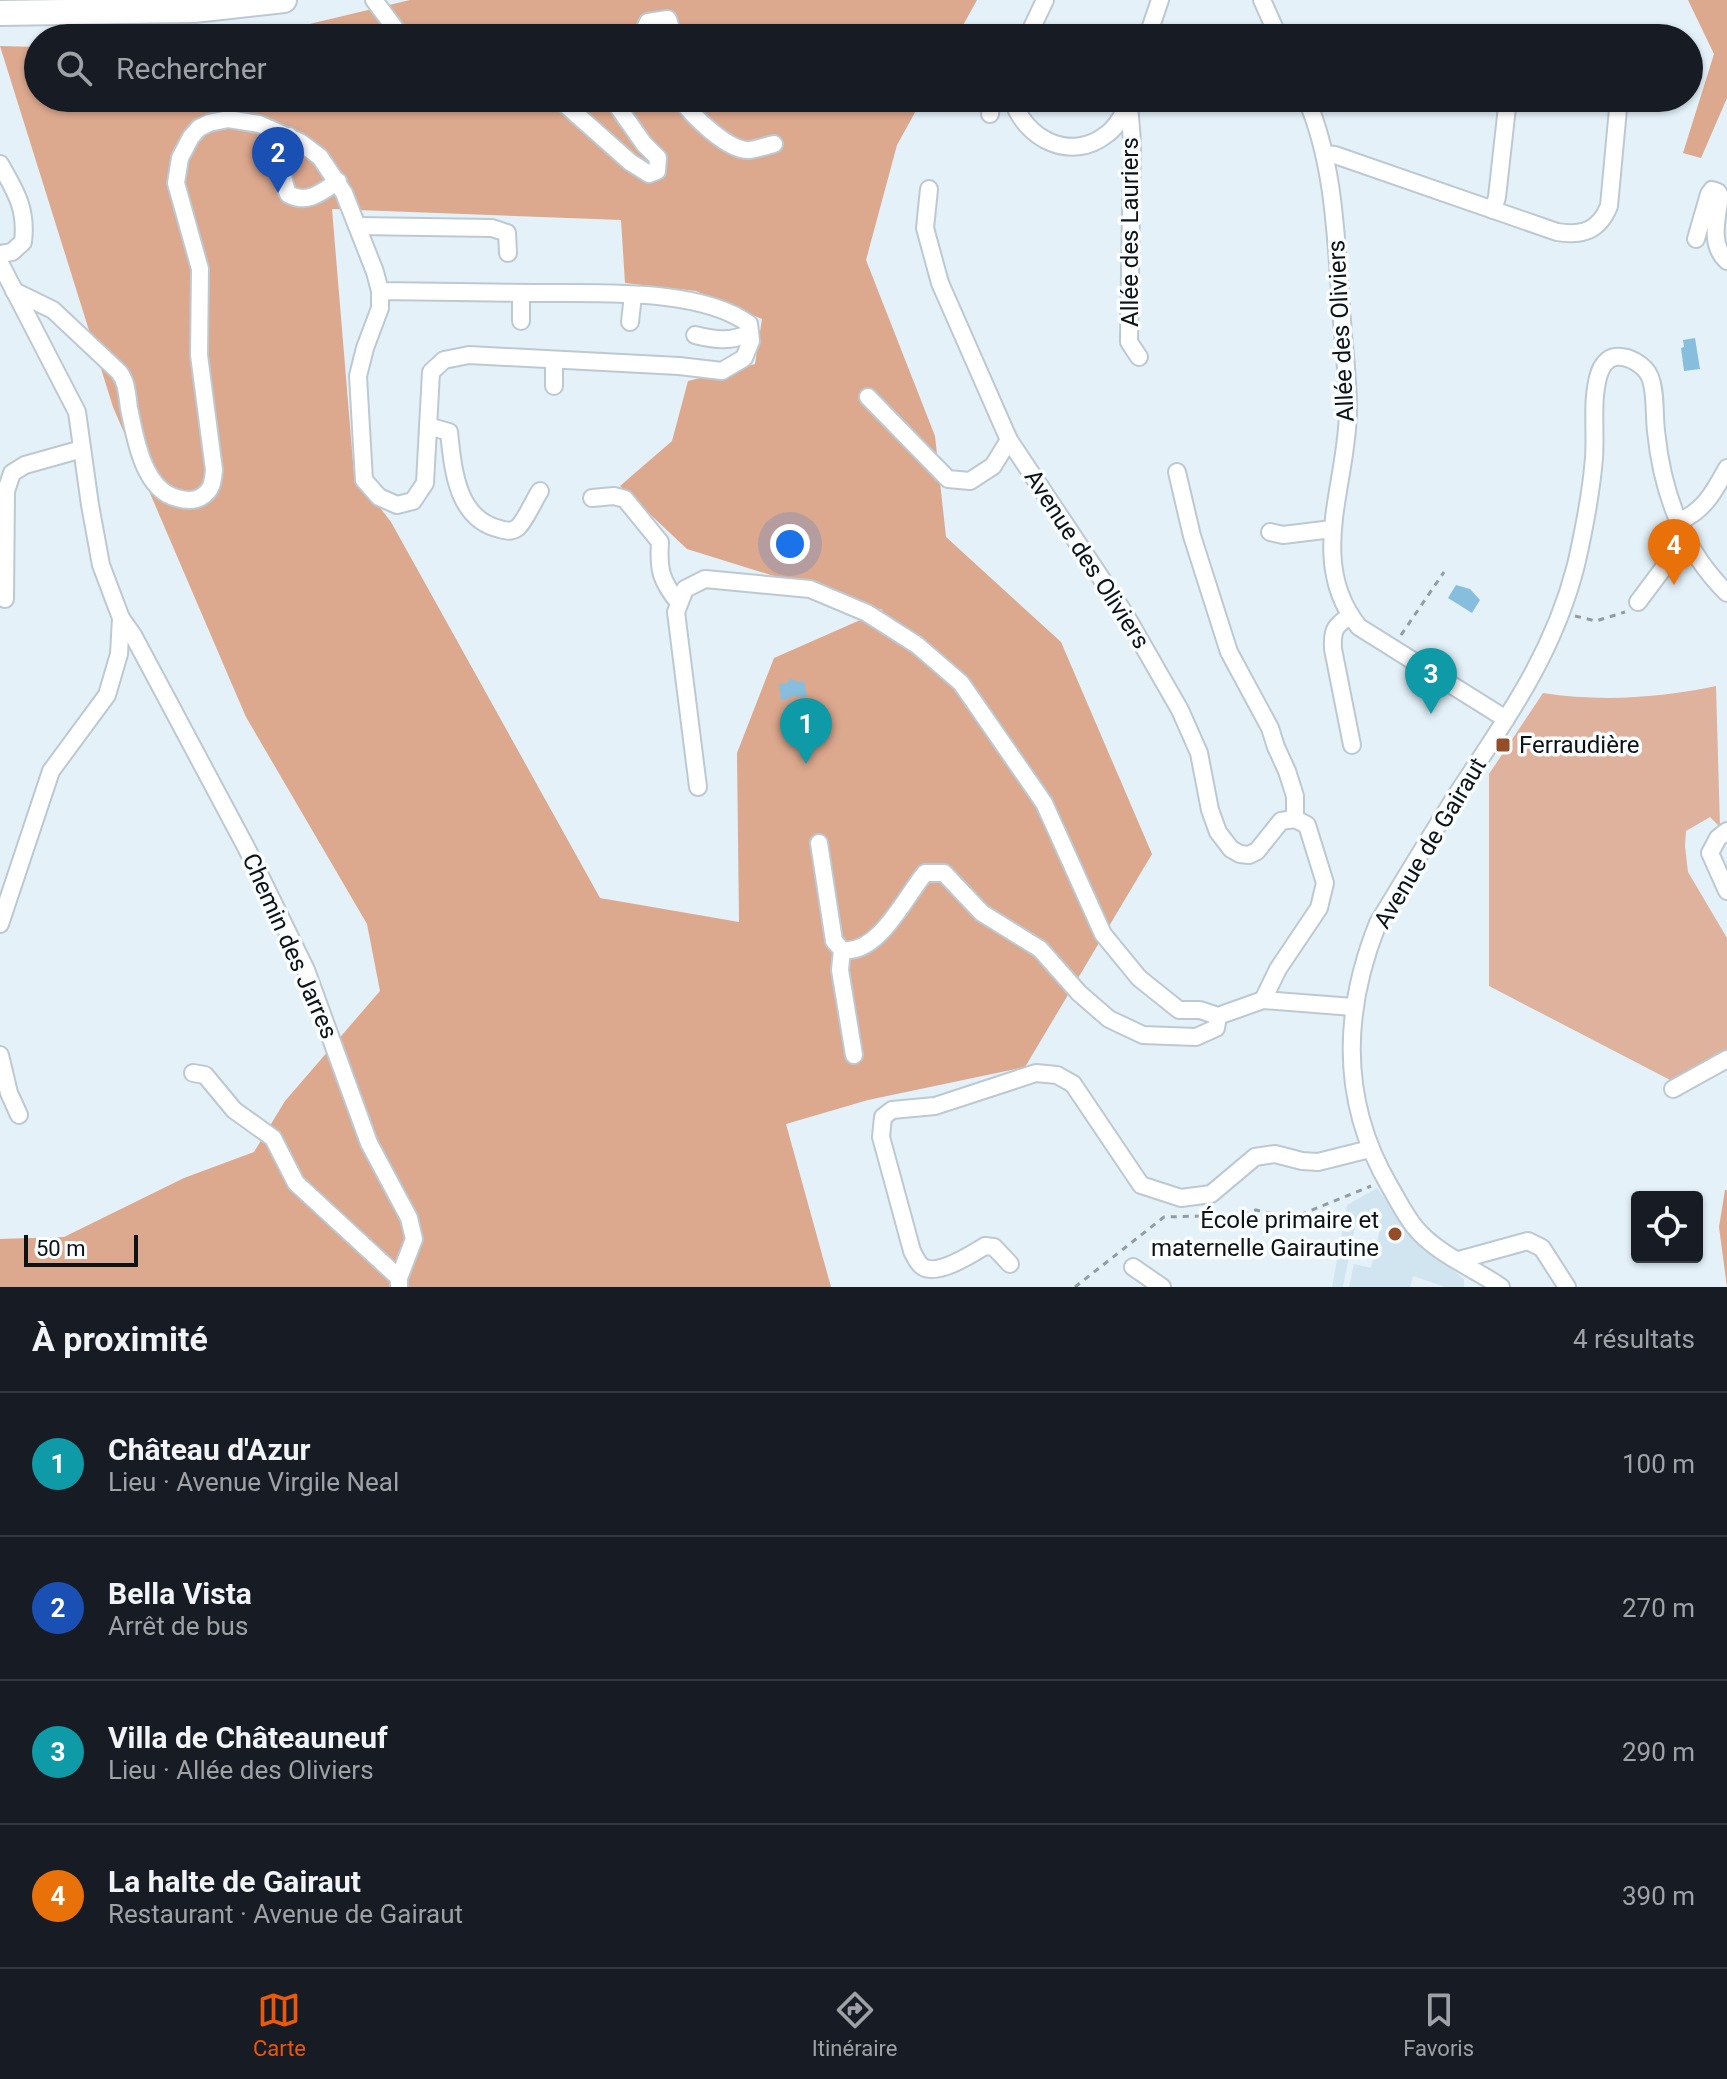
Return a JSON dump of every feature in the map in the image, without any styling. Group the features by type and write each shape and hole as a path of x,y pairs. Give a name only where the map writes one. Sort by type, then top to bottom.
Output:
{"highway":[{"path":"0,13 194,10 284,0"}],"street":[{"path":"374,0 392,24"},
{"path":"1034,24 1045,0"},
{"path":"1152,24 1160,0"},
{"path":"1262,0 1273,24"},
{"path":"647,24 668,19 670,24"},
{"path":"574,112 630,162 649,174 657,171 658,158 622,112"},
{"path":"691,112 718,137 746,150 774,144"},
{"path":"1018,112 1022,123 1031,132 1053,143 1066,145 1096,142 1106,136 1122,112"},
{"name":"Allée des Lauriers","path":"1131,112 1129,342 1139,357"},
{"name":"Allée des Oliviers","path":"1312,112 1324,154 1336,236 1348,413 1332,529 1332,563 1350,616"},
{"path":"1493,210 1506,112"},
{"path":"1324,154 1573,235 1589,232 1598,225 1609,206 1618,112"},
{"path":"14,291 53,310 119,372 125,382 132,421 152,481 157,488 175,498 198,499 212,486 214,470 199,355 200,269 179,199 178,169 185,145 199,128 209,123 228,119 245,121 289,136 320,157 338,181 380,291 380,308 365,348 358,387 364,480 379,497 397,505 413,501 425,483 431,372 444,360 469,355 722,371 744,358 751,341 749,324 733,312 700,303 633,295 380,291"},
{"path":"289,136 281,158 288,194 310,198 338,181"},
{"path":"0,164 19,198 26,221 23,242 12,252 0,254"},
{"name":"Avenue des Oliviers","path":"929,189 925,228 940,283 1009,440 1125,614 1180,710 1199,753 1210,810 1225,843 1240,854 1249,855 1257,851 1281,821 1295,819"},
{"path":"1696,239 1709,194 1712,190 1718,192 1717,249 1727,261"},
{"path":"357,226 492,228 507,233 508,253"},
{"path":"0,263 77,412 101,565 121,618 119,654 107,695 51,771 0,924"},
{"path":"521,293 521,321"},
{"path":"630,322 633,295"},
{"path":"695,335 718,340 737,339 750,333"},
{"name":"Avenue de Gairaut","path":"1501,1287 1477,1279 1459,1260 1420,1233 1386,1180 1370,1149 1355,1095 1351,1039 1353,1007 1365,956 1378,923 1546,653 1568,593 1588,509 1599,371 1615,357 1641,365 1650,377 1665,487 1681,528 1716,583 1727,593"},
{"path":"554,360 554,386"},
{"path":"868,397 948,479 970,481 993,466 1009,440"},
{"path":"428,426 449,432 455,478 461,497 477,517 492,527 510,531 520,526 540,491"},
{"path":"5,599 6,491 12,473 25,465 82,449"},
{"path":"1638,602 1671,558 1681,528 1710,500 1727,468"},
{"path":"1177,472 1192,536 1229,652 1270,728 1295,796 1295,819 1307,825 1325,883 1319,908 1278,969 1263,1000"},
{"path":"592,498 614,496 625,499 660,542 658,561 663,584 679,603"},
{"path":"1270,532 1283,535 1332,529"},
{"path":"698,787 676,612 685,589 705,579 810,589 867,613 917,645 961,683 1044,803 1103,934 1139,978 1179,1010 1200,1010 1218,1016 1263,1000 1353,1007"},
{"path":"1352,745 1332,634 1338,624 1350,616 1359,627 1506,719"},
{"name":"Chemin des Jarres","path":"121,618 247,849 306,970 369,1143 409,1218 414,1239 399,1283"},
{"path":"1727,831 1718,838 1710,853 1727,891"},
{"path":"819,843 834,941 842,950 840,970 854,1055"},
{"path":"842,950 858,950 869,944 925,873 944,873 982,913 1040,949 1079,993 1109,1019 1143,1035 1196,1037 1216,1028 1218,1016"},
{"path":"0,1055 9,1093 19,1115"},
{"path":"1673,1089 1727,1059"},
{"path":"193,1073 205,1075 234,1110 273,1138 296,1183 399,1283"},
{"path":"1010,1264 994,1247 985,1246 939,1269 921,1266 912,1251 881,1137 883,1117 892,1110 935,1106 1036,1073 1057,1075 1073,1084 1141,1185 1181,1198 1211,1194 1255,1157 1275,1154 1318,1162 1370,1149"},
{"path":"1459,1260 1528,1241 1542,1248 1567,1287"},
{"path":"1133,1267 1162,1287"}],"path":[{"path":"1392,648 1444,572"},
{"path":"1588,621 1624,613 1638,602"},
{"path":"1075,1287 1164,1217 1238,1215 1256,1210 1292,1218 1386,1180"}],"shaded area":[{"path":"410,0 977,0 964,24 310,24"},
{"path":"1688,0 1727,0 1727,98 1701,158 1683,153 1696,112 1703,112 1703,89 1714,54 1703,31 1703,24 1700,24"},
{"path":"0,46 24,47 24,112 915,112 897,145 866,260 935,436 946,537 1061,642 1152,854 1025,1067 868,1100 786,1124 831,1287 0,1287 0,1239 64,1237 184,1178 254,1152 285,1101 380,991 367,924 246,717 113,407","holes":["332,209 621,220 625,283 696,291 762,319 755,364 688,381 672,441 620,486 687,549 883,610 774,658 737,753 739,922 600,898 391,522 354,474"]},
{"path":"1716,686 1720,827 1710,817 1686,831 1685,846 1688,872 1727,938 1727,1053 1674,1082 1489,986 1489,774 1543,693 1630,697"},
{"name":"École primaire et maternelle Gairautine","path":"1377,1188 1415,1240 1464,1279 1464,1287 1445,1287 1413,1276 1410,1287 1349,1287 1354,1264 1371,1268 1380,1228 1356,1222 1343,1287 1332,1287 1347,1205"},
{"path":"1727,1190 1727,1287 1719,1227"}],"water":[{"path":"1695,338 1700,369 1684,371 1683,340"},
{"path":"1456,585 1470,589 1480,600 1472,613 1448,598"},
{"path":"791,678 796,682 804,681 807,697 790,696 781,700 779,684 787,683"}],"place":[{"name":"Bella Vista","path":"278,193"},
{"name":"La halte de Gairaut","path":"1674,585"},
{"name":"Villa de Châteauneuf","path":"1431,714"},
{"name":"Ferraudière","path":"1503,745"},
{"name":"Château d'Azur","path":"806,764"},
{"name":"École primaire et maternelle Gairautine","path":"1395,1234"}]}
